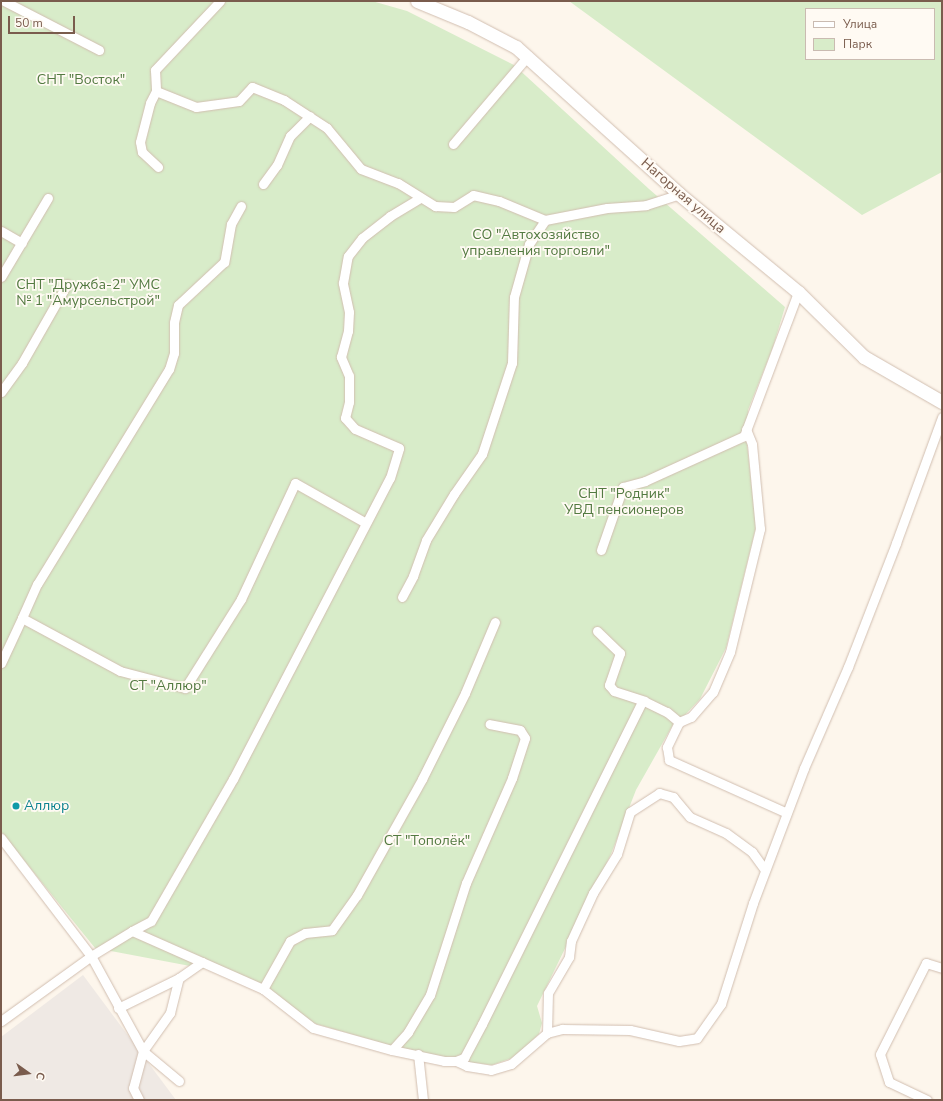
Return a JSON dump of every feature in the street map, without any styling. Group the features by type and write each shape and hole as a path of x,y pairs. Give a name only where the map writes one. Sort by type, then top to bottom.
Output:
{"street":[{"path":"4,1 99,50"},
{"path":"158,167 142,152 140,142 150,103 156,91 155,70 220,1"},
{"name":"Нагорная улица","path":"417,1 468,22 516,46 679,194 798,292 864,357 942,402"},
{"path":"453,144 528,56"},
{"path":"156,91 196,107 239,101 252,87 284,100 327,128 361,169 398,183 435,206 454,207 473,195 499,201 545,220 607,208 646,205 679,194"},
{"path":"263,184 276,165 290,136 310,116"},
{"path":"1,277 48,198"},
{"path":"1,1021 91,956 151,921 236,772 390,478 399,448 355,429 345,418 349,402 349,376 340,357 348,331 349,312 343,283 348,256 362,238 390,216 420,198"},
{"path":"1,663 37,584 169,369 174,353 174,323 178,305 224,262 231,224 241,206"},
{"path":"402,597 413,576 426,540 454,494 482,454 512,363 514,297 529,244 545,220"},
{"path":"1,231 22,243"},
{"path":"1,392 22,363 68,284"},
{"path":"601,550 623,487 646,481 744,436 798,292"},
{"path":"456,1061 467,1066 491,1070 511,1064 533,1048 547,1033 562,1029 630,1030 679,1041 697,1038 721,1004 765,870 787,812 850,660 942,417"},
{"path":"746,429 752,444 760,529 730,652 713,692 691,717 679,722 667,747 669,760 787,812"},
{"path":"22,618 120,671 185,688 241,599 295,483 366,524"},
{"path":"263,989 290,941 305,932 332,930 357,895 425,772 465,693 495,622"},
{"path":"597,631 620,653 609,685 614,691 667,712 679,722"},
{"path":"132,931 263,989 313,1028 392,1050 418,1054 444,1061 456,1061 464,1058 642,701"},
{"path":"392,1050 408,1032 430,995 466,883 512,778 525,738 520,730 490,724"},
{"path":"547,1033 548,994 569,957 571,941 593,893 617,854 630,812 659,793 673,797 690,817 726,834 752,852 765,870"},
{"path":"1,838 91,956 118,1008 143,1051 179,1081"},
{"path":"118,1008 179,978 202,962"},
{"path":"927,1100 889,1082 880,1054 926,963 942,968"},
{"path":"139,1100 133,1088 143,1051 170,1013 179,978"},
{"path":"418,1054 422,1100"}],"shaded area":[{"path":"83,975 176,1100 1,1100 1,1037"}],"green space":[{"path":"1,1 372,1 407,11 514,65 649,189 785,307 773,347 748,410 747,443 756,527 726,648 700,699 684,716 675,721 636,790 611,854 537,1006 542,1023 539,1034 515,1057 492,1065 466,1062 392,1046 306,1021 292,1010 211,962 206,969 95,948 1,832"},
{"path":"569,1 942,1 942,172 862,215"}],"place":[{"name":"Аллюр","path":"16,806"}],"park label":[{"name":"СНТ \"Восток\"","path":"81,80"},
{"name":"СО \"Автохозяйство управления торговли\"","path":"536,244"},
{"name":"СНТ \"Дружба-2\" УМС № 1 \"Амурсельстрой\"","path":"88,294"},
{"name":"СНТ \"Родник\" УВД пенсионеров","path":"624,502"},
{"name":"СТ \"Аллюр\"","path":"168,686"},
{"name":"СТ \"Тополёк\"","path":"427,841"}]}
